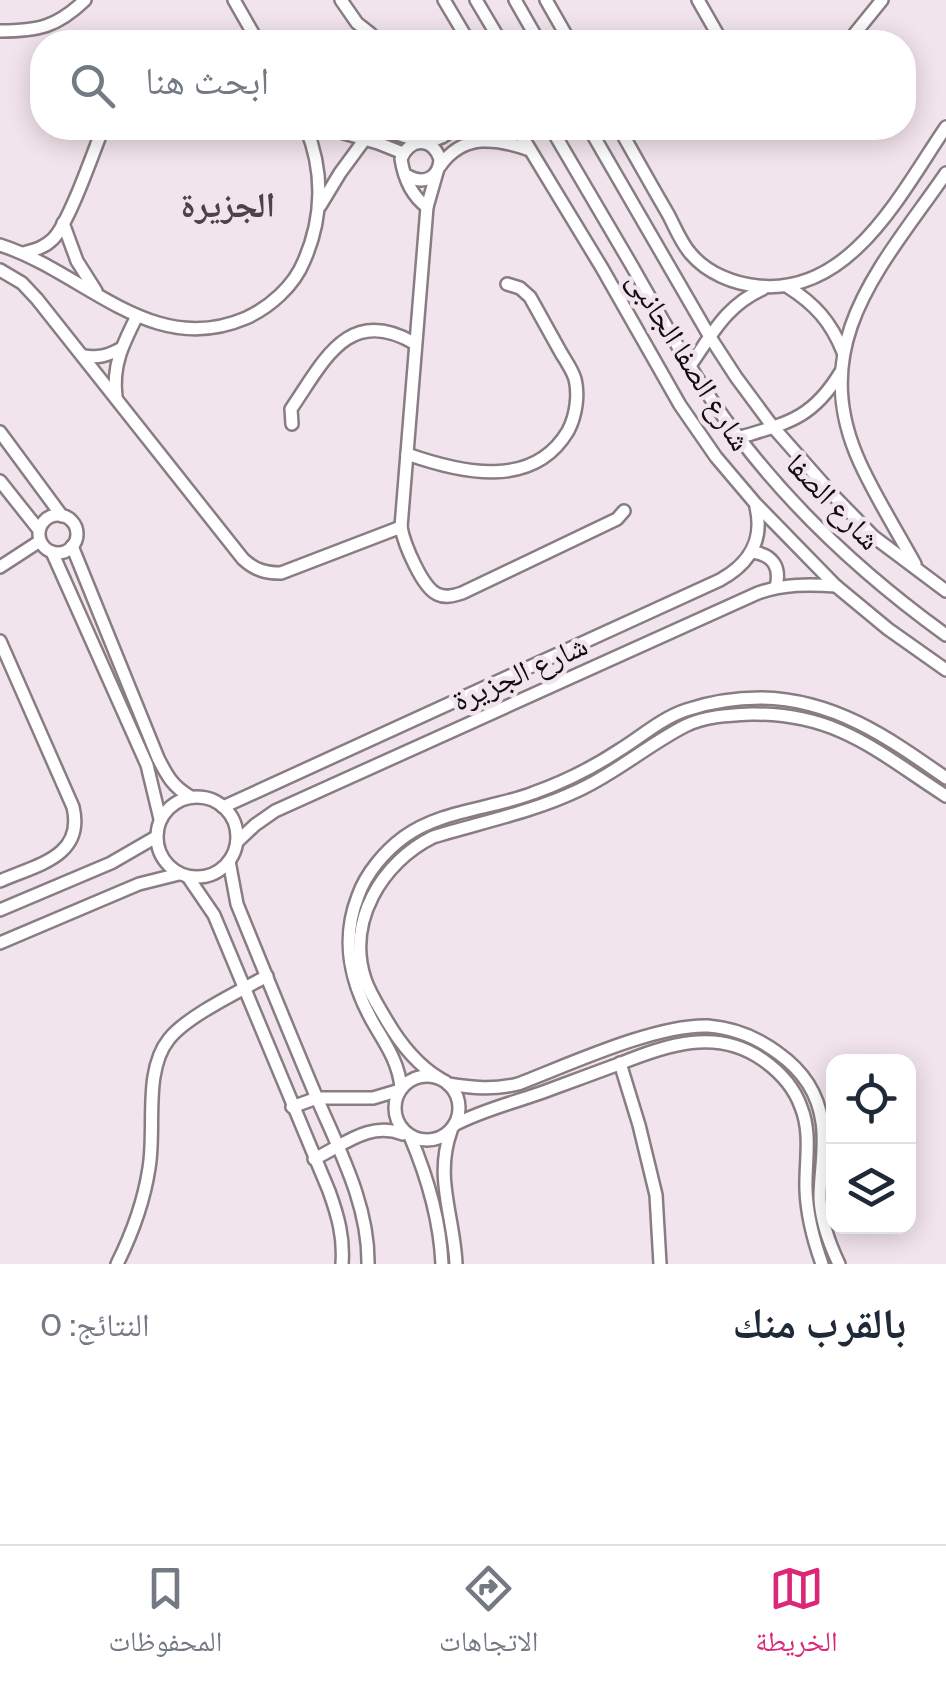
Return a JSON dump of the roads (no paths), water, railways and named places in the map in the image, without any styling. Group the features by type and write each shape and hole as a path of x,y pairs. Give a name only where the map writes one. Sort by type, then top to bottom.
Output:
{"street":[{"path":"32,30 70,14 85,0"},
{"path":"234,0 251,30"},
{"path":"340,0 366,30"},
{"path":"444,0 462,30"},
{"path":"476,0 494,30"},
{"path":"515,0 532,30"},
{"path":"546,0 563,30"},
{"path":"698,0 715,30"},
{"path":"858,30 882,0"},
{"path":"0,32 30,31"},
{"path":"669,266 690,253 733,281 767,287 788,287 827,270 862,245 946,127"},
{"path":"23,253 54,238 98,140"},
{"path":"0,245 23,253 138,316 166,327 198,330 228,325 257,313 282,294 301,269 313,240 318,210 318,173 310,140"},
{"path":"318,210 364,140"},
{"path":"368,140 403,154"},
{"path":"418,140 438,152 438,169 427,207 401,527 403,539 428,587 450,597 462,593 617,520 624,511"},
{"path":"427,207 417,200 402,166 408,147 432,140"},
{"path":"465,140 467,144"},
{"name":"شارع الصفا الجانبى","path":"524,140 680,405 716,456 755,503 836,586 888,630 946,670"},
{"name":"شارع الصفا","path":"558,140 689,368 738,438 811,522 898,600 946,635"},
{"name":"شارع الصفا","path":"595,140 710,337 773,427 874,537 946,591"},
{"name":"شارع الصفا الجانبى","path":"625,140 690,253"},
{"path":"408,176 423,181 457,148 467,144 490,141 530,150"},
{"path":"920,572 859,462 846,418 840,373 843,352 864,294 946,174"},
{"path":"63,223 76,261 98,294"},
{"path":"602,268 625,254"},
{"path":"0,270 22,283 254,568 281,574 401,527"},
{"path":"406,454 462,469 520,470 542,460 560,445 572,424 577,401 574,377 530,297 520,288 506,284"},
{"path":"689,368 733,306 767,287"},
{"path":"788,287 807,298 822,314 843,352"},
{"path":"116,397 115,365 138,316"},
{"path":"292,424 291,408 335,346 353,334 374,329 396,332 414,343"},
{"path":"84,356 109,355 120,350"},
{"path":"738,438 794,420 813,408 840,373"},
{"path":"0,432 76,530 72,546 63,552 52,552"},
{"path":"0,480 52,552 147,764 160,820"},
{"path":"755,503 759,519 753,552 766,554 775,562 779,574 776,587"},
{"path":"0,567 40,536 46,520 62,516"},
{"path":"72,546 158,758 170,782 191,797"},
{"name":"شارع الجزيرة","path":"224,807 720,580 745,563 753,552"},
{"name":"شارع الجزيرة","path":"237,842 276,811 758,593 805,584 836,586"},
{"path":"0,641 73,807 76,822 74,836 65,849 0,881"},
{"path":"478,690 489,714"},
{"path":"442,1264 432,1202 408,1136 394,1113 401,1089 396,1063 356,990 349,966 350,923 358,894 372,870 404,837 422,826 562,782 682,711 728,700 762,698 829,709 890,739 946,778"},
{"path":"728,700 730,715"},
{"path":"456,1264 442,1176 446,1144 458,1117 458,1099 404,1046 364,977 361,947 365,917 372,896 402,855 433,838 564,797 688,724 730,715 794,716 820,722 882,752 946,796"},
{"path":"649,730 657,742"},
{"path":"0,943 139,884 184,876 211,875 229,861 237,842 232,817 224,807 203,797 178,800 160,820 156,837 162,859 184,876 214,915 340,1220 342,1264"},
{"path":"0,910 111,863 156,837"},
{"path":"229,861 237,904 361,1209 368,1238 368,1264"},
{"path":"117,1264 143,1199 150,1166 153,1074 159,1054 170,1037 186,1024 267,976"},
{"path":"292,1107 317,1098 373,1098 401,1089 418,1077 478,1089 518,1084 650,1036 687,1027 717,1027 746,1035 764,1043 798,1070 819,1106 823,1126 822,1211 839,1264"},
{"path":"741,1048 746,1035"},
{"path":"314,1158 379,1129 432,1140 484,1111 654,1049 689,1041 716,1042 741,1048 774,1068 795,1092 808,1143 806,1187 810,1228 822,1264"},
{"path":"620,1063 654,1184 660,1264"}],"district":[{"name":"الجزيرة","path":"228,205"}]}
